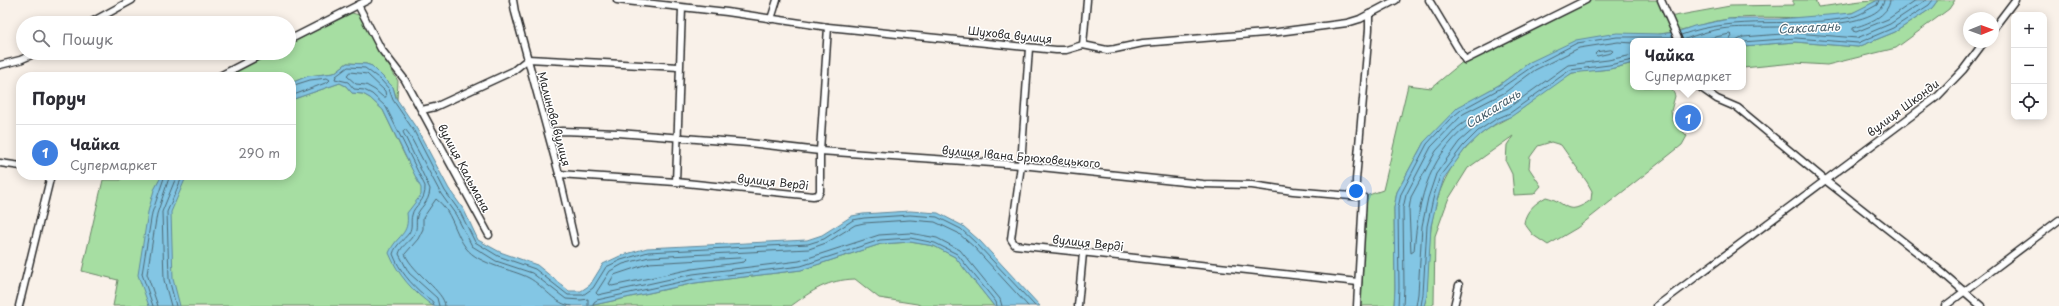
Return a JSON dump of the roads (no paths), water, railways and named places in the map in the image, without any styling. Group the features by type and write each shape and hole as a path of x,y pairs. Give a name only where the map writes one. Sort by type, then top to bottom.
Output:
{"street":[{"path":"103,16 132,0"},
{"path":"296,36 368,0"},
{"name":"Малинова вулиця","path":"513,0 559,174 575,243"},
{"name":"Шухова вулиця","path":"617,0 771,19 828,28 1061,50 1083,45 1107,50 1123,49 1143,43 1329,26 1347,23 1369,14 1396,0"},
{"path":"771,19 777,0"},
{"path":"1083,45 1087,0"},
{"path":"1429,0 1465,60 1586,0"},
{"path":"1661,0 1678,38"},
{"path":"1999,21 2014,0"},
{"name":"вулиця Кальмана","path":"358,5 381,49 405,80 422,110 488,236"},
{"path":"676,182 682,8"},
{"path":"1357,306 1363,197 1356,186 1356,180 1369,14"},
{"name":"вулиця Верді","path":"559,174 676,182 813,196 818,195 820,190 820,151 828,28"},
{"name":"вулиця Верді","path":"1029,48 1021,165 1011,239 1012,243 1015,245 1082,253 1358,282"},
{"name":"вулиця Шконди","path":"1658,306 1938,96 1963,70 1980,48"},
{"path":"422,110 435,107 513,71 528,59 679,67"},
{"path":"0,65 20,60"},
{"path":"228,72 251,60"},
{"path":"1704,90 1717,99 1732,104 1825,180 1965,290 1981,306"},
{"name":"вулиця Івана Брюховецького","path":"548,132 562,131 677,137 820,151 1021,165 1180,182 1252,185 1293,192 1363,197"},
{"path":"0,163 16,165"},
{"path":"19,306 50,180"},
{"path":"1944,306 2059,220"},
{"path":"1078,306 1082,253"},
{"path":"1454,306 1459,285"}],"water":[{"name":"Саксагань","path":"1878,0 1938,0 1932,8 1895,32 1858,47 1795,42 1746,46 1746,38 1630,38 1630,64 1610,69 1572,73 1512,116 1498,122 1481,134 1466,148 1444,178 1437,200 1431,226 1427,295 1424,306 1394,306 1394,208 1397,192 1424,142 1458,107 1499,85 1530,62 1576,40 1617,33 1660,34 1677,32 1694,26 1729,19 1779,19 1852,13"},
{"path":"347,63 366,64 372,66 393,87 396,98 417,129 449,189 464,210 478,240 500,252 537,265 569,291 581,291 590,285 603,264 620,256 647,248 807,240 822,235 852,216 910,211 938,213 963,226 980,241 1040,306 994,306 955,257 934,246 910,242 881,244 801,270 695,283 589,306 433,306 419,295 402,276 389,253 405,231 407,226 407,213 421,195 421,188 383,110 370,98 363,94 352,93 346,86 340,83 296,98 296,81 308,76 334,73"},
{"path":"159,180 185,180 171,212 173,279 180,306 149,306 138,275 148,212 154,190"}],"place":[{"name":"Чайка","path":"1688,118"}]}
